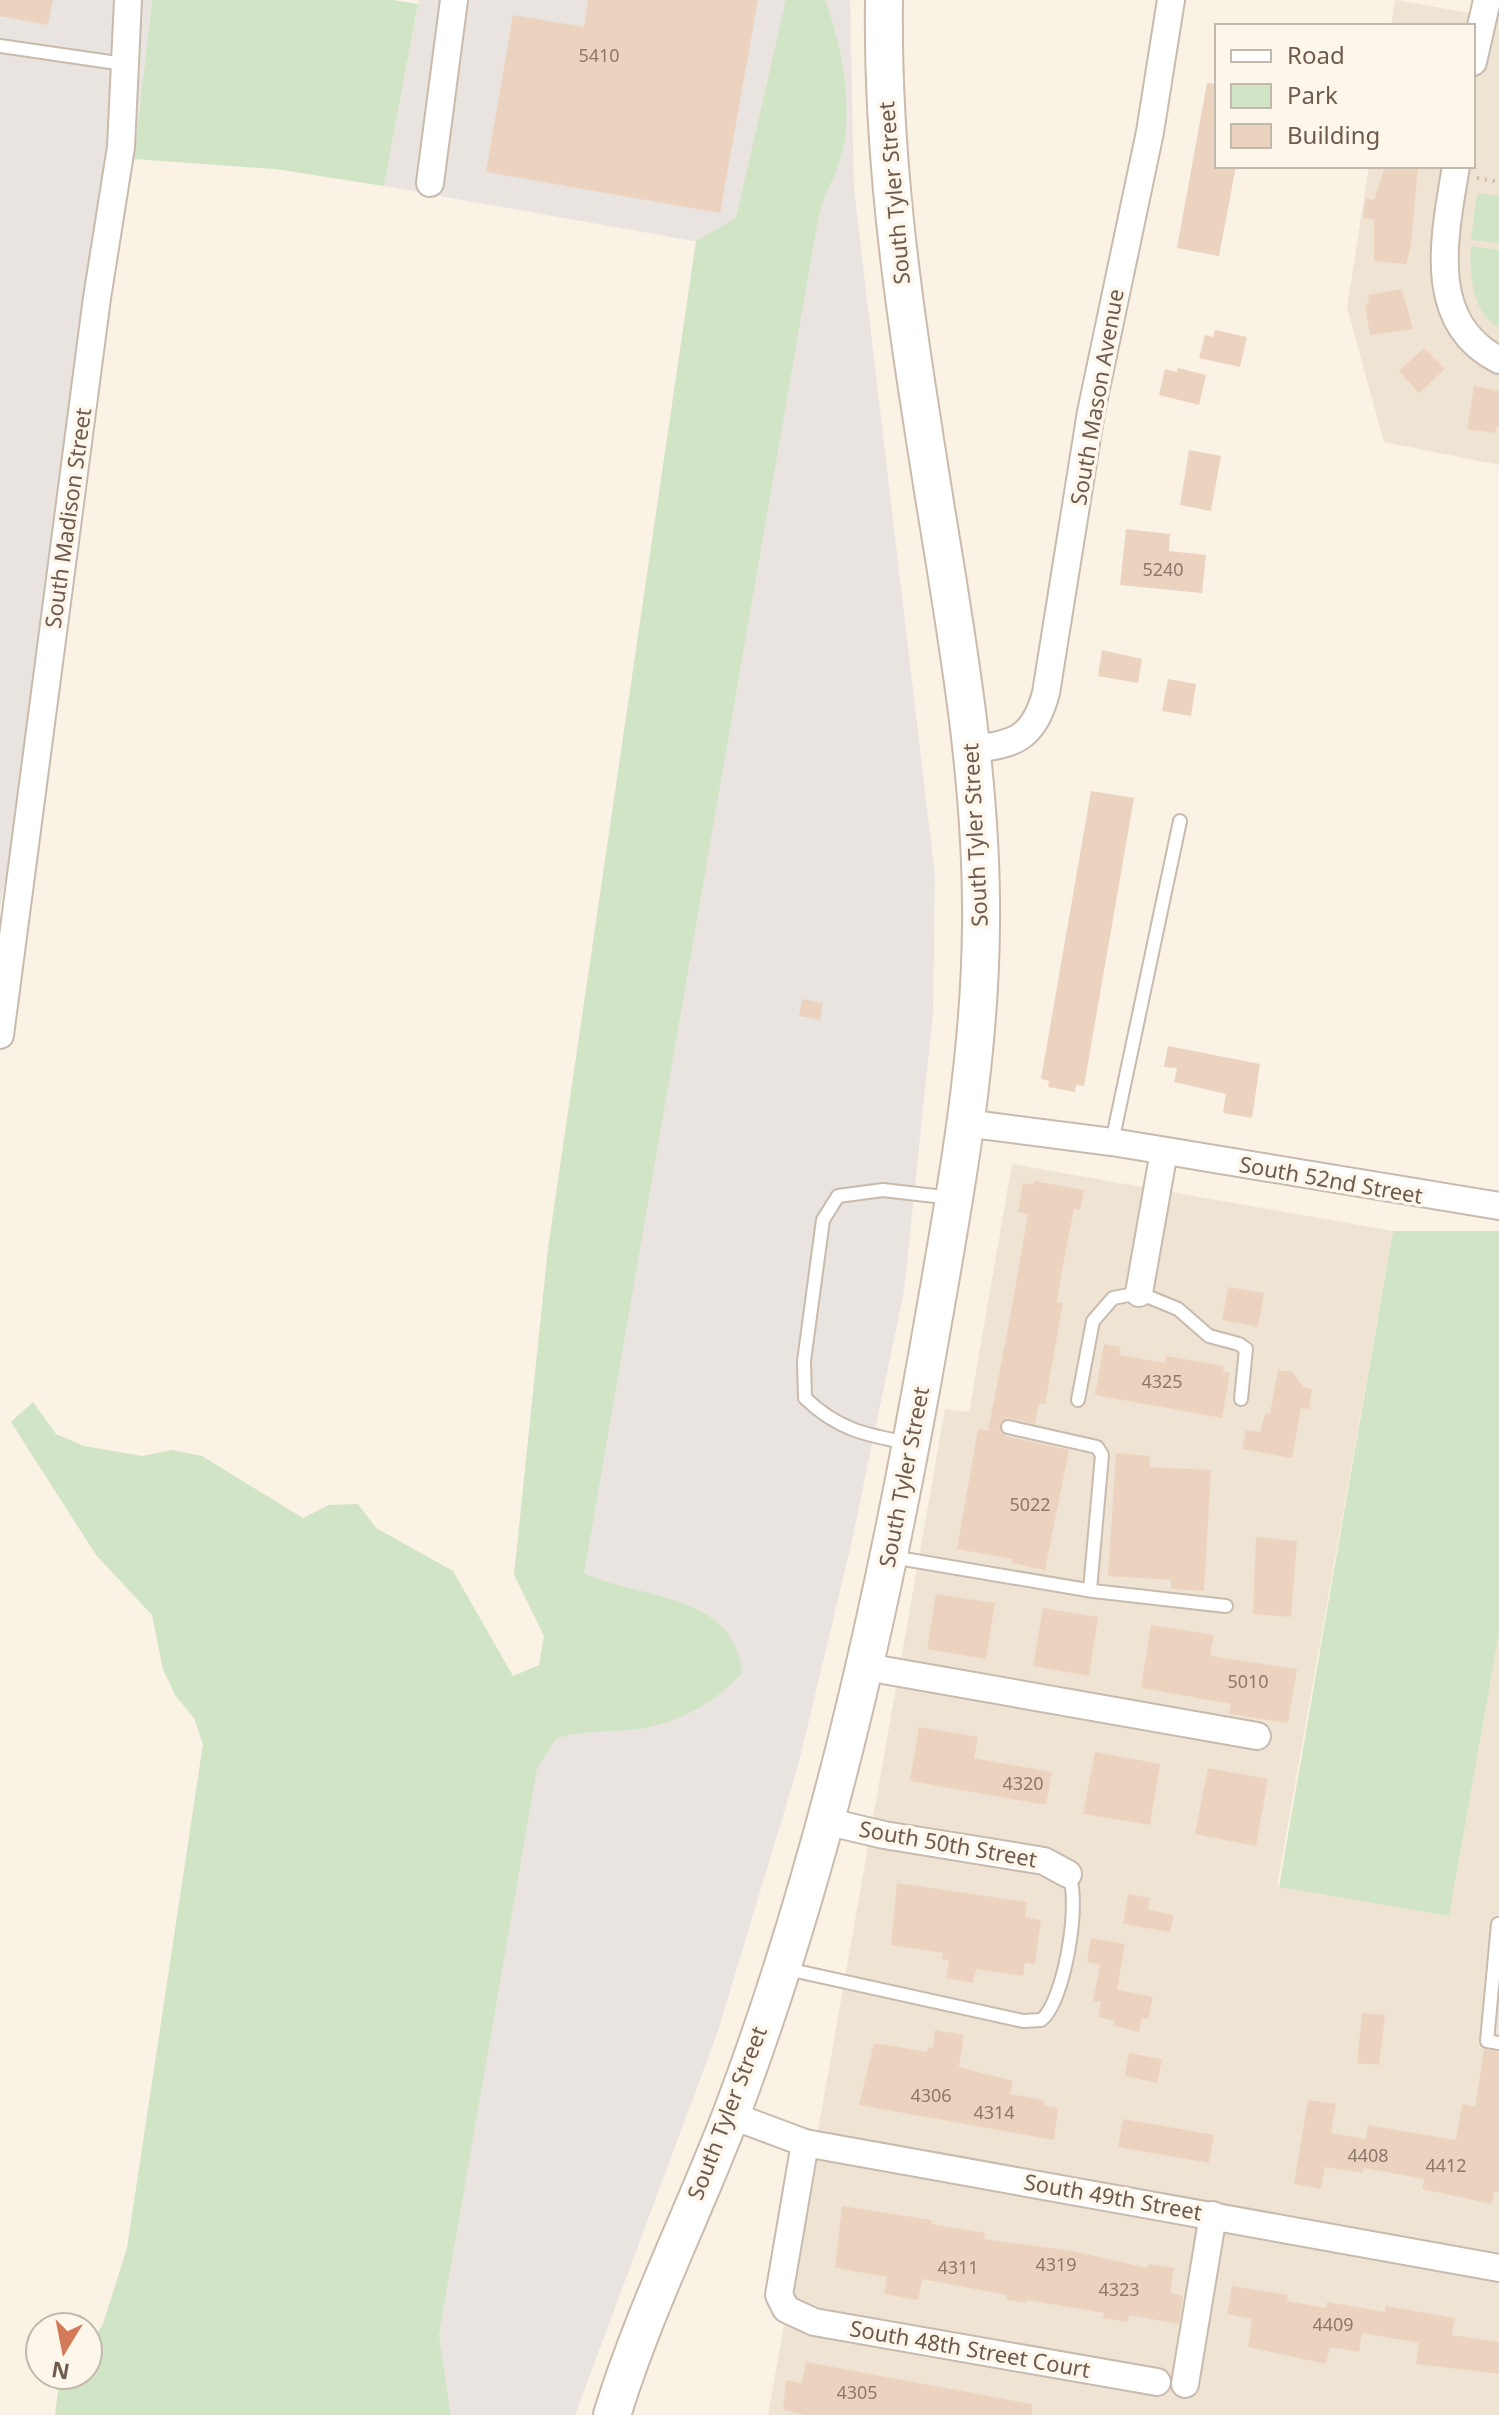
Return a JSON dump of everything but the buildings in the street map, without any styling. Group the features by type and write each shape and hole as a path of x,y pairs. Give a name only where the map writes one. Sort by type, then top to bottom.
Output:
{"main road":[{"name":"South Tyler Street","path":"612,2415 632,2352 730,2115 825,1821 866,1667 911,1444 965,1123 981,929 971,749 963,671 895,232 886,121 884,0"}],"street":[{"name":"South Madison Street","path":"0,1035 95,314 121,147 128,0"},
{"path":"430,183 454,0"},
{"name":"South Mason Avenue","path":"971,749 1019,739 1034,723 1046,693 1091,412 1150,132 1171,0"},
{"path":"1475,48 1481,5"},
{"path":"1466,168 1447,225 1448,301 1468,338 1499,360"},
{"name":"South 52nd Street","path":"965,1123 1112,1142 1499,1206"},
{"path":"1139,1293 1164,1151"},
{"path":"866,1667 1257,1736"},
{"name":"South 50th Street","path":"825,1821 884,1835 1044,1861 1068,1874"},
{"name":"South 49th Street","path":"730,2115 805,2143 1499,2268"},
{"name":"South 48th Street Court","path":"805,2143 779,2295 786,2309 814,2322 1157,2382"},
{"path":"1185,2384 1213,2215"}],"lane":[{"path":"0,46 124,64"},
{"path":"1112,1142 1180,821"},
{"path":"911,1444 867,1435 827,1419 805,1398 804,1361 823,1220 838,1196 883,1190 953,1198"},
{"path":"1078,1400 1093,1321 1113,1298 1139,1293 1178,1309 1209,1336 1246,1349 1241,1399"},
{"path":"1008,1427 1080,1441 1097,1447 1102,1455 1090,1590"},
{"path":"888,1557 1090,1590 1226,1606"},
{"path":"780,1968 1023,2021 1041,2020 1055,2002 1069,1936 1075,1895 1068,1874"},
{"path":"1498,1924 1487,2041 1499,2043"}],"path":[{"path":"1467,168 1477,178 1499,182"}],"shaded area":[{"path":"0,0 152,0 134,159 0,908"},
{"path":"419,0 850,0 854,189 935,876 933,1013 904,1291 851,1545 798,1766 717,2034 575,2415 451,2415 439,2336 789,258 384,186"},
{"path":"1395,0 1499,18 1499,465 1384,442 1347,308 1369,168 1475,168 1475,24 1391,24"},
{"path":"1012,1164 1393,1231 1277,1886 1449,1916 1499,1633 1499,2415 768,2415 945,1409 969,1412"}],"green space":[{"path":"152,0 393,0 418,4 384,186 275,169 134,159"},
{"path":"786,0 825,0 837,39 845,83 847,105 843,147 818,219 584,1573 704,1613 722,1627 735,1647 742,1673 710,1701 671,1721 645,1728 579,1733 557,1738 537,1768 439,2335 451,2415 55,2415 58,2391 104,2391 104,2321 127,2248 203,1744 194,1718 175,1695 163,1669 152,1615 96,1555 11,1422 33,1402 56,1434 84,1446 142,1456 172,1450 202,1456 303,1518 329,1505 358,1504 376,1528 453,1571 513,1676 539,1665 544,1636 514,1575 548,1248 696,241 736,218"},
{"path":"1477,193 1499,196 1499,243 1471,240"},
{"path":"1471,246 1499,250 1499,328 1483,313 1474,292"},
{"path":"1393,1231 1499,1231 1499,1633 1449,1916 1279,1887"}]}
